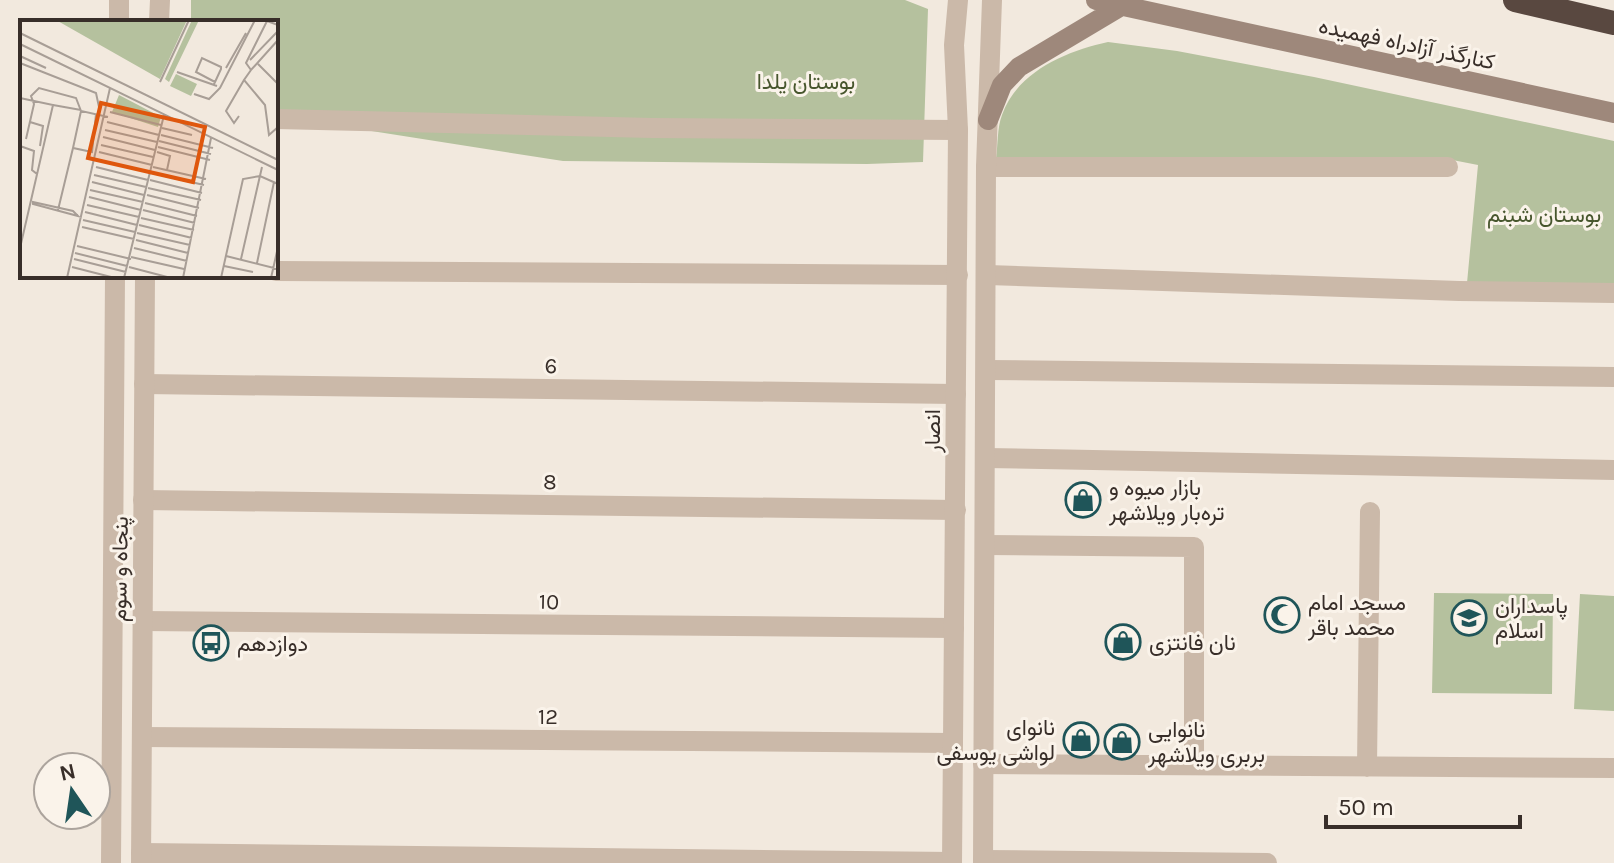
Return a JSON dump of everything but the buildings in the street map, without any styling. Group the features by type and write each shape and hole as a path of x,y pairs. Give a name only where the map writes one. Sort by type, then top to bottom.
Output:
{"highway":[{"path":"1515,0 1614,23"}],"main road":[{"name":"کنارگذر آزادراه فهمیده","path":"1096,0 1614,113"},
{"path":"988,120 1002,85 1019,67 1123,5"}],"street":[{"path":"159,20 160,0"},
{"name":"انصار","path":"952,862 958,275 958,130 954,45 958,0"},
{"path":"992,0 986,167 988,275 983,861 1267,863"},
{"path":"278,119 652,128 958,130"},
{"path":"986,167 1448,167"},
{"path":"278,271 958,275"},
{"path":"988,275 1459,291 1614,293"},
{"name":"پنجاه و سوم","path":"111,863 115,278"},
{"name":"پنجاه و سوم","path":"141,858 145,278"},
{"path":"987,370 1614,377"},
{"name":"6","path":"144,384 956,394"},
{"path":"986,458 1614,470"},
{"name":"8","path":"143,500 956,510"},
{"path":"1367,767 1370,512"},
{"path":"985,545 1194,547 1194,765"},
{"name":"10","path":"142,621 954,628"},
{"name":"12","path":"142,737 953,743"},
{"path":"983,764 1614,768"},
{"path":"141,858 952,862"}],"green space":[{"name":"بوستان یلدا","path":"191,0 905,0 928,9 923,162 563,161 278,116 278,20 191,20"},
{"name":"بوستان شبنم","path":"1108,42 1177,51 1314,77 1614,141 1614,284 1467,283 1478,165 1437,157 996,159 1000,120 1019,87 1031,75 1060,58"},
{"path":"1434,593 1553,594 1552,694 1432,693"},
{"path":"1580,594 1614,596 1614,711 1574,709"}],"place":[{"name":"بازار میوه و تره‌بار ویلاشهر","path":"1083,500"},
{"name":"مسجد امام محمد باقر","path":"1282,615"},
{"name":"پاسداران اسلام","path":"1469,618"},
{"name":"نان فانتزی","path":"1123,642"},
{"name":"دوازدهم","path":"211,643"},
{"name":"نانوای لواشی یوسفی","path":"1081,740"},
{"name":"نانوایی بربری ویلاشهر","path":"1122,742"}]}
